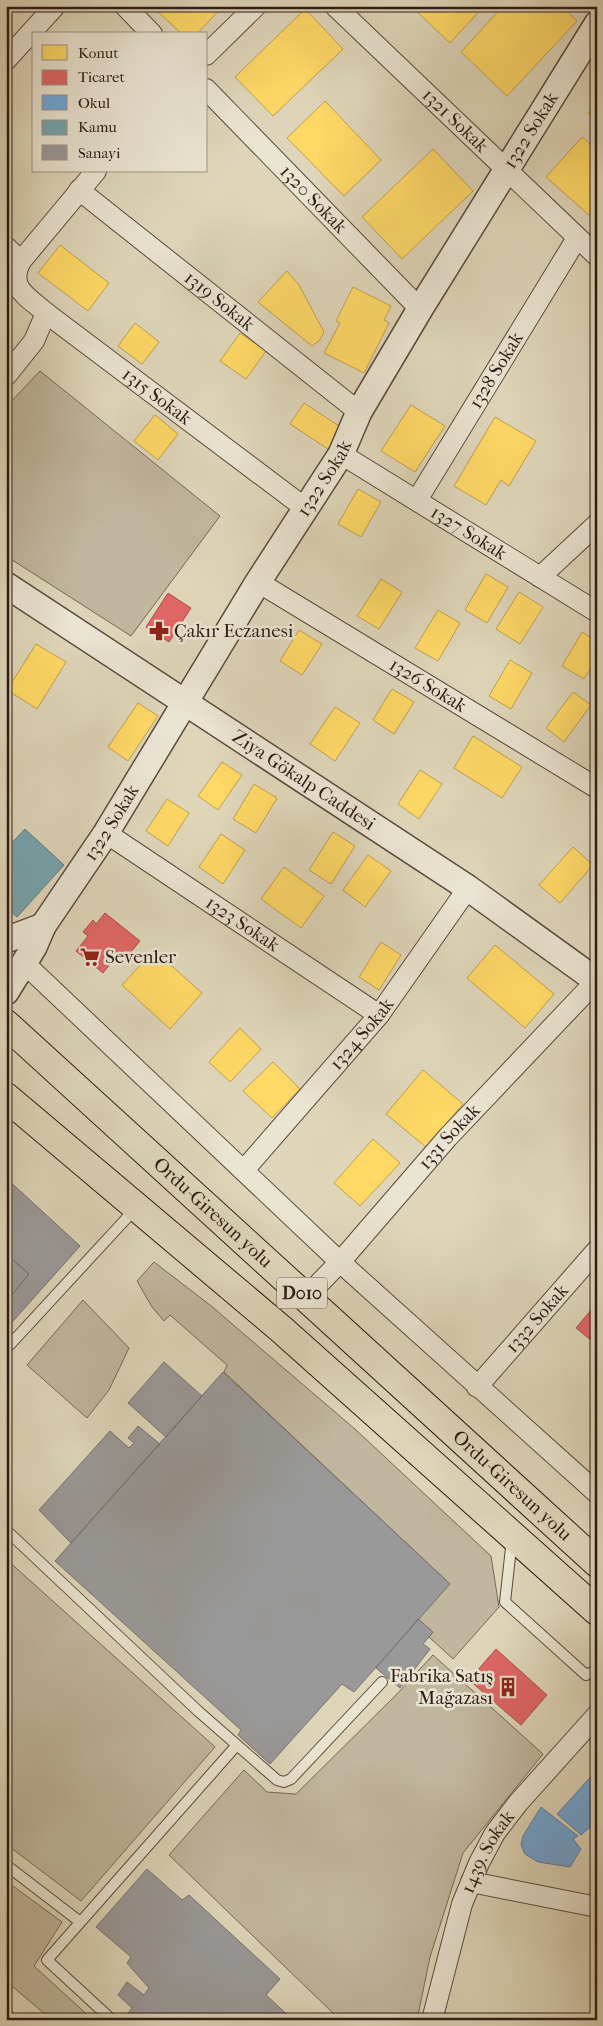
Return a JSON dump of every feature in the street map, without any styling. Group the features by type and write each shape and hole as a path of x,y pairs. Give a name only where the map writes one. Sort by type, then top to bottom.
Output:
{"highway":[{"name":"Ordu-Giresun yolu","path":"6,1024 597,1563"},
{"name":"Ordu-Giresun yolu","path":"6,1097 281,1329 597,1611"}],"street":[{"path":"6,60 55,6"},
{"path":"125,6 150,32"},
{"path":"208,53 256,6"},
{"name":"1321 Sokak","path":"336,6 597,256"},
{"name":"1322 Sokak","path":"6,992 34,947 43,926 106,833 258,582 341,454 359,412 597,24"},
{"name":"1320 Sokak","path":"208,90 420,310"},
{"path":"6,247 21,261 95,172"},
{"name":"1319 Sokak","path":"79,190 359,412"},
{"name":"1328 Sokak","path":"417,500 577,238"},
{"name":"1315 Sokak","path":"21,261 15,273 15,280 22,291 46,313 305,508"},
{"path":"6,376 34,341 46,313"},
{"name":"1327 Sokak","path":"341,454 597,612"},
{"path":"540,577 597,524"},
{"name":"1326 Sokak","path":"258,582 597,788"},
{"name":"Ziya Gökalp Caddesi","path":"6,585 468,888 597,981"},
{"name":"1323 Sokak","path":"106,833 379,1015"},
{"name":"1324 Sokak","path":"244,1170 379,1015 468,888"},
{"path":"6,940 43,926"},
{"path":"24,963 340,1262 597,1493"},
{"name":"1331 Sokak","path":"306,1297 340,1262 448,1136 597,981"},
{"name":"1332 Sokak","path":"477,1387 597,1250"},
{"name":"1439. Sokak","path":"432,2020 462,1904 495,1834 518,1802 597,1716"},
{"path":"472,1882 597,1907"}],"lane":[{"path":"6,1349 136,1207"},
{"path":"6,1530 272,1778 284,1782 291,1779 382,1682"},
{"path":"512,1536 505,1602 586,1675 597,1670"},
{"path":"112,2020 47,1960 236,1746"},
{"path":"6,1865 80,1921"}],"shaded area":[{"path":"40,371 220,516 131,636 6,556 6,407"},
{"path":"154,1262 210,1305 356,1430 491,1556 499,1607 453,1659 429,1637 433,1632 418,1619 449,1583 224,1372 227,1365 170,1315 164,1321 152,1307 137,1281"},
{"path":"83,1300 129,1348 109,1390 87,1418 27,1365"},
{"path":"6,1559 215,1747 81,1901 6,1844"},
{"path":"433,1655 543,1754 463,1853 430,1957 417,2020 333,2020 335,2015 169,1855 244,1770 267,1792 296,1794 395,1696"},
{"path":"6,1881 62,1922 34,1966 93,2020 52,2020 6,1981"}],"building: Konut":[{"path":"160,6 223,6 199,32 180,32 156,10"},
{"path":"411,6 484,6 450,43"},
{"path":"503,6 567,6 565,9 577,21 507,96 461,52"},
{"path":"305,9 343,49 273,116 235,77"},
{"path":"325,101 381,160 344,196 287,138"},
{"path":"597,103 597,121 588,113"},
{"path":"582,137 597,149 597,206 589,215 546,177"},
{"path":"433,149 473,191 402,259 362,217"},
{"path":"60,245 109,283 88,311 38,273"},
{"path":"287,271 299,285 324,332 319,341 312,346 258,302"},
{"path":"353,287 391,306 384,320 389,323 364,373 324,353 340,323 336,321"},
{"path":"135,323 159,342 142,364 118,346"},
{"path":"240,333 266,351 246,379 220,361"},
{"path":"304,403 342,428 328,449 290,424"},
{"path":"411,405 445,426 415,472 381,451"},
{"path":"155,415 178,434 158,460 134,441"},
{"path":"495,417 536,441 509,486 501,480 486,505 454,486"},
{"path":"358,489 381,502 361,537 338,524"},
{"path":"486,574 508,587 487,623 465,610"},
{"path":"381,579 402,592 379,629 357,616"},
{"path":"519,592 543,607 520,644 496,629"},
{"path":"438,610 460,623 438,661 415,648"},
{"path":"299,630 322,644 302,675 280,661"},
{"path":"582,632 597,641 597,657 584,679 562,666"},
{"path":"36,644 66,662 37,709 7,690"},
{"path":"510,660 532,673 511,709 489,696"},
{"path":"392,689 414,702 394,734 373,720"},
{"path":"573,692 591,705 564,742 546,728"},
{"path":"138,703 158,716 128,761 108,747"},
{"path":"335,707 360,723 335,761 310,744"},
{"path":"473,736 522,767 502,798 454,768"},
{"path":"222,762 242,775 218,810 198,796"},
{"path":"420,770 442,784 419,819 398,804"},
{"path":"254,784 277,798 256,833 233,819"},
{"path":"167,799 189,813 168,846 146,831"},
{"path":"333,832 355,846 331,884 309,870"},
{"path":"221,834 245,850 223,884 199,867"},
{"path":"573,847 593,865 560,903 539,885"},
{"path":"368,855 391,871 365,907 343,890"},
{"path":"284,867 324,896 301,928 261,899"},
{"path":"381,942 401,955 379,990 359,977"},
{"path":"495,945 554,994 525,1028 467,978"},
{"path":"154,950 202,993 170,1029 122,985"},
{"path":"240,1028 261,1049 230,1082 209,1062"},
{"path":"273,1062 300,1089 272,1118 243,1091"},
{"path":"423,1070 463,1104 426,1147 386,1114"},
{"path":"373,1139 400,1163 360,1206 334,1183"}],"building: Ticaret":[{"path":"168,593 191,608 169,642 146,627"},
{"path":"105,913 140,941 122,963 115,958 103,973 76,951 88,936 83,932 93,920 96,924"},
{"path":"597,1303 597,1345 576,1328"},
{"name":"Fabrika Satış Mağazası","path":"496,1649 547,1695 521,1725 469,1680"}],"building: Okul":[{"path":"597,1770 597,1821 581,1835 557,1814"},
{"path":"541,1807 578,1836 573,1839 581,1849 570,1867 538,1862 525,1854 521,1845 523,1836"}],"building: Kamu":[{"path":"25,829 64,865 17,917 6,907 6,849"}],"building: Sanayi":[{"path":"6,1178 80,1246 6,1329 6,1302 29,1274 6,1254"},
{"path":"6,1254 29,1274 6,1302"},
{"path":"164,1362 202,1396 166,1437 128,1403"},
{"path":"223,1372 450,1584 354,1692 342,1684 270,1764 238,1735 241,1730 55,1561"},
{"path":"138,1426 160,1444 71,1543 39,1510 110,1431 129,1448 134,1443 128,1438"},
{"path":"418,1619 433,1632 423,1644 430,1649 400,1688 376,1668"},
{"path":"147,1869 182,1900 189,1895 280,1979 266,1995 293,2020 124,2018 132,2008 118,1995 127,1982 144,1995 149,1988 127,1963 131,1957 96,1927"}],"place":[{"name":"Çakır Eczanesi","path":"159,631"},
{"name":"Sevenler","path":"90,957"},
{"name":"Fabrika Satış Mağazası","path":"508,1687"}]}
